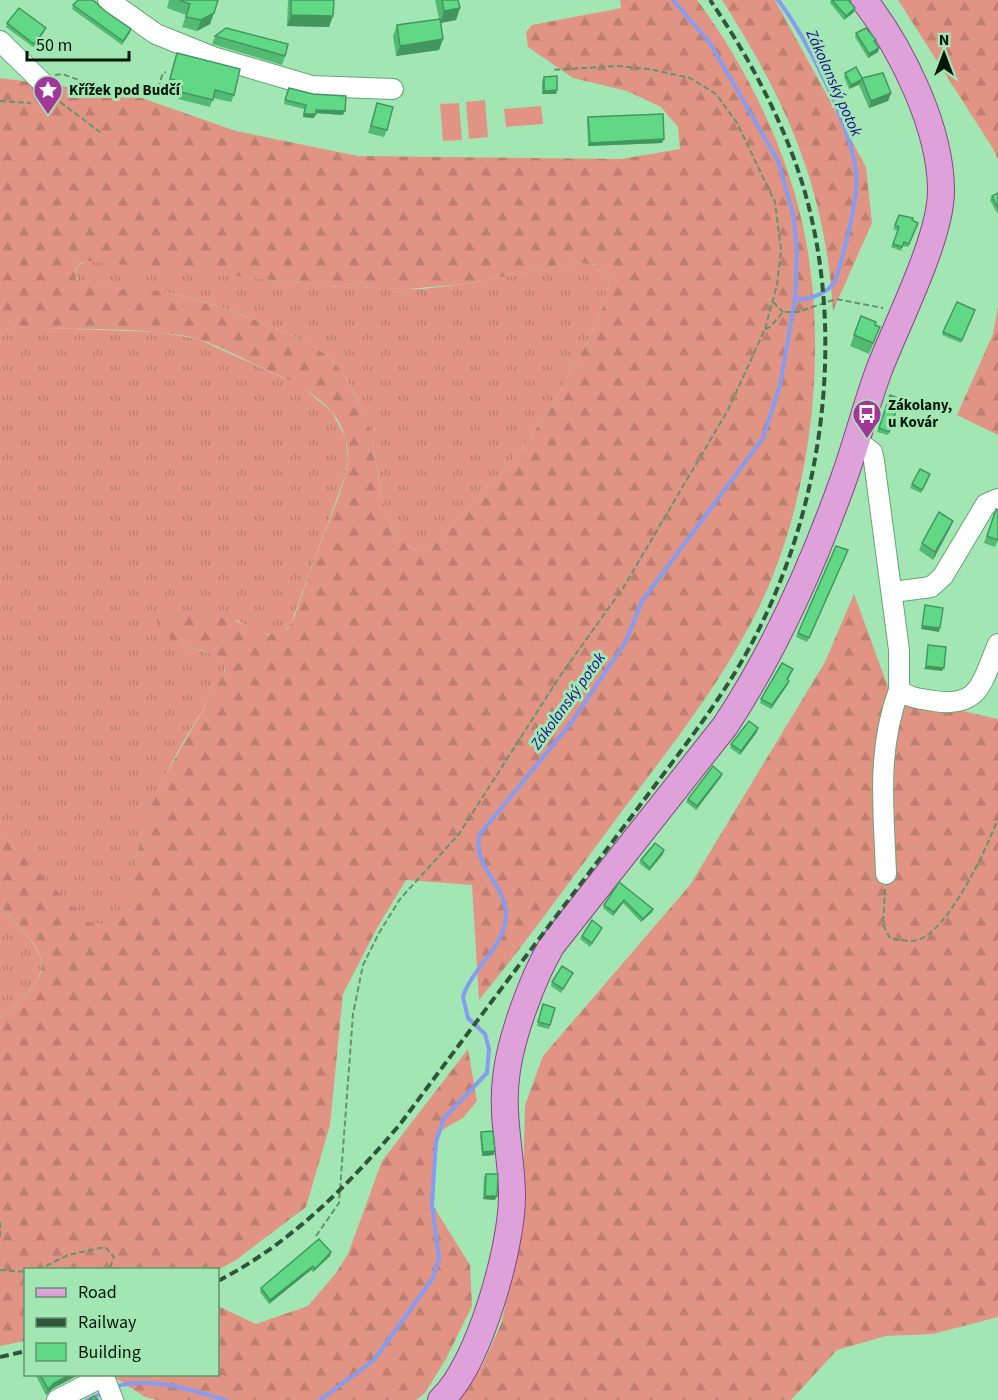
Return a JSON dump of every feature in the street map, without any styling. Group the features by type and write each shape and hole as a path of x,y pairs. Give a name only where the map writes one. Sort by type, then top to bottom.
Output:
{"main road":[{"path":"441,1400 465,1366 481,1329 506,1245 512,1196 504,1100 506,1075 537,974 552,945 725,726 747,693 799,593 879,371 935,226 941,203 940,171 929,125 913,83 896,48 864,0"}],"street":[{"path":"108,0 156,34 213,57 312,86 393,89"},
{"path":"0,41 42,82 45,91"},
{"path":"856,440 872,452 874,461 899,650 899,690 890,715 882,766 886,874"},
{"path":"893,592 931,587 943,576 986,504 998,499"},
{"path":"899,690 906,696 935,701 963,702 972,697 979,686 998,644"},
{"path":"57,1400 98,1378 109,1391"}],"path":[{"path":"316,1236 339,1203 353,1014 363,965 400,899 459,834 560,676 623,588 729,410 765,329 773,302 781,250 775,202 737,123 716,94 690,78 649,69 618,66 551,70"},
{"path":"62,74 110,90 151,94 157,91 163,73 166,72"},
{"path":"0,101 30,103 40,101 45,91 100,132"},
{"path":"765,329 784,312 798,312 836,299 903,312"},
{"path":"773,302 784,312"},
{"path":"886,874 883,925 890,938 903,941 919,940 939,925 971,877 998,818"},
{"path":"0,1222 0,1238"},
{"path":"40,1268 68,1255 105,1247 114,1257 109,1268"},
{"path":"0,1270 24,1272"}],"green space":[{"path":"620,0 697,0 741,67 766,116 794,191 806,243 813,298 815,355 812,412 803,469 790,524 772,577 750,625 706,697 534,930 479,1000 472,885 406,880 377,928 343,994 330,1125 306,1207 236,1260 219,1269 24,1268 24,1341 0,1346 0,1018 33,987 40,975 42,963 30,939 0,907 0,833 87,921 97,925 111,921 127,901 145,820 162,781 225,672 224,664 214,655 183,646 170,639 157,622 157,618 171,615 227,617 268,635 288,629 339,496 348,459 346,440 340,423 316,397 285,378 211,343 185,336 143,331 17,327 0,331 0,78 136,96 236,131 358,156 621,159 680,149 678,127 661,107 627,91 573,78 528,47 526,32 532,25 621,8","holes":["88,261 341,287 406,289 465,284 577,263 601,265 609,280 606,299 588,341 550,409 520,451 434,545 420,551 406,544 395,532 382,498 373,441 366,418 346,378 323,352 281,331 229,310 165,292 90,285 76,279 75,270 80,263"]},
{"path":"722,0 775,0 866,167 872,223 833,311 822,225 799,148 766,75"},
{"path":"898,0 998,0 998,159 992,147"},
{"path":"485,100 488,137 469,139 466,102"},
{"path":"459,103 462,140 443,141 440,104"},
{"path":"541,106 543,124 506,127 504,109"},
{"path":"95,261 341,287 423,289 465,284 577,263 601,265 609,280 606,299 588,341 550,409 520,451 434,545 420,551 406,545 396,534 389,519 365,417 352,388 335,363 305,342 282,331 204,302 165,292 100,287 79,282 75,275 79,265"},
{"path":"998,307 998,435 957,415 993,334"},
{"path":"17,327 158,332 198,339 301,386 331,411 345,436 348,458 345,476 290,626 283,631 270,634 257,631 237,620 182,646 213,654 224,662 224,675 181,746 153,801 143,831 134,882 125,905 114,919 105,924 91,923 82,918 0,833 0,331"},
{"path":"854,594 891,695 998,719 998,1317 933,1334 886,1336 837,1350 791,1400 459,1400 483,1364 501,1324 522,1228 525,1105 543,1056 690,885 825,662"},
{"path":"0,907 38,951 41,963 40,975 33,987 0,1018"},
{"path":"468,1049 477,1101 463,1118 440,1131 433,1168 432,1204 470,1265 472,1306 446,1359 425,1393 416,1400 157,1400 145,1397 113,1376 219,1376 219,1306 256,1324 308,1306 336,1273 348,1254 382,1161"}],"building":[{"path":"78,0 93,0 131,29 123,41 73,5"},
{"path":"179,0 218,0 214,13 201,20 186,17 190,4"},
{"path":"291,0 334,0 333,16 291,15"},
{"path":"442,0 458,0 460,8 444,11"},
{"path":"832,0 848,0 855,8 846,16"},
{"path":"19,8 46,28 34,44 7,23"},
{"path":"440,19 443,39 400,46 397,25"},
{"path":"226,28 288,44 285,56 215,36"},
{"path":"866,28 876,40 874,41 879,48 869,54 856,33"},
{"path":"177,53 240,69 234,95 215,90 213,100 181,92 183,82 170,79"},
{"path":"856,67 862,78 851,85 845,73"},
{"path":"883,73 891,93 871,101 862,78"},
{"path":"557,76 557,90 544,91 544,77"},
{"path":"289,88 313,94 346,96 345,111 316,110 316,114 304,114 306,105 285,100"},
{"path":"377,103 393,107 387,130 371,126"},
{"path":"663,114 664,139 590,143 588,117"},
{"path":"998,193 998,208 992,196"},
{"path":"899,215 913,218 912,220 918,223 909,244 904,242 902,247 893,244 899,227 895,225"},
{"path":"957,302 975,310 962,340 943,332"},
{"path":"861,316 876,322 875,325 880,327 873,343 854,335"},
{"path":"890,395 900,399 889,432 879,428"},
{"path":"920,469 930,474 922,490 912,484"},
{"path":"996,509 998,510 998,540 987,536"},
{"path":"939,512 953,521 935,552 922,543"},
{"path":"836,546 848,550 809,638 798,633"},
{"path":"925,605 943,608 940,628 922,626"},
{"path":"928,645 946,647 944,668 926,666"},
{"path":"782,663 793,669 787,679 789,681 772,705 761,699"},
{"path":"749,721 758,728 741,751 731,744"},
{"path":"713,766 722,774 697,806 688,799"},
{"path":"655,843 664,850 650,868 641,860"},
{"path":"619,882 653,909 643,919 624,900 614,912 604,905"},
{"path":"592,920 602,928 592,943 582,936"},
{"path":"562,966 573,973 563,989 552,982"},
{"path":"543,1004 555,1008 550,1025 538,1022"},
{"path":"493,1131 495,1151 483,1152 481,1132"},
{"path":"486,1174 498,1174 497,1196 485,1196"},
{"path":"319,1239 331,1252 315,1269 313,1266 270,1300 261,1288"},
{"path":"41,1376 67,1376 54,1383 48,1389"}],"waterway":[{"path":"673,0 710,43 778,161 793,214 797,250 795,300"},
{"name":"Zákolanský potok","path":"320,1400 374,1360 433,1278 439,1258 432,1204 436,1142 444,1118 487,1073 489,1049 485,1034 468,1018 463,997 473,977 495,947 506,915 501,894 480,855 478,845 480,834 571,723 625,643 642,601 763,438 780,385 795,300 817,296 835,282 856,195 857,181 852,150 836,105 814,58 778,0"},
{"name":"Zákolanský potok","path":"115,1387 156,1383 226,1400"},
{"name":"Zákolanský potok","path":"87,1400 103,1393"}],"railway":[{"path":"219,1280 270,1249 294,1231 361,1169 401,1123 718,700 748,651 783,574 814,467 822,411 825,354 824,298 817,243 796,164 776,115 752,67 710,0"},
{"path":"0,1357 24,1351"}],"place":[{"name":"Křížek pod Budčí","path":"48,116"},
{"name":"Zákolany, u Kovár","path":"867,440"}]}
